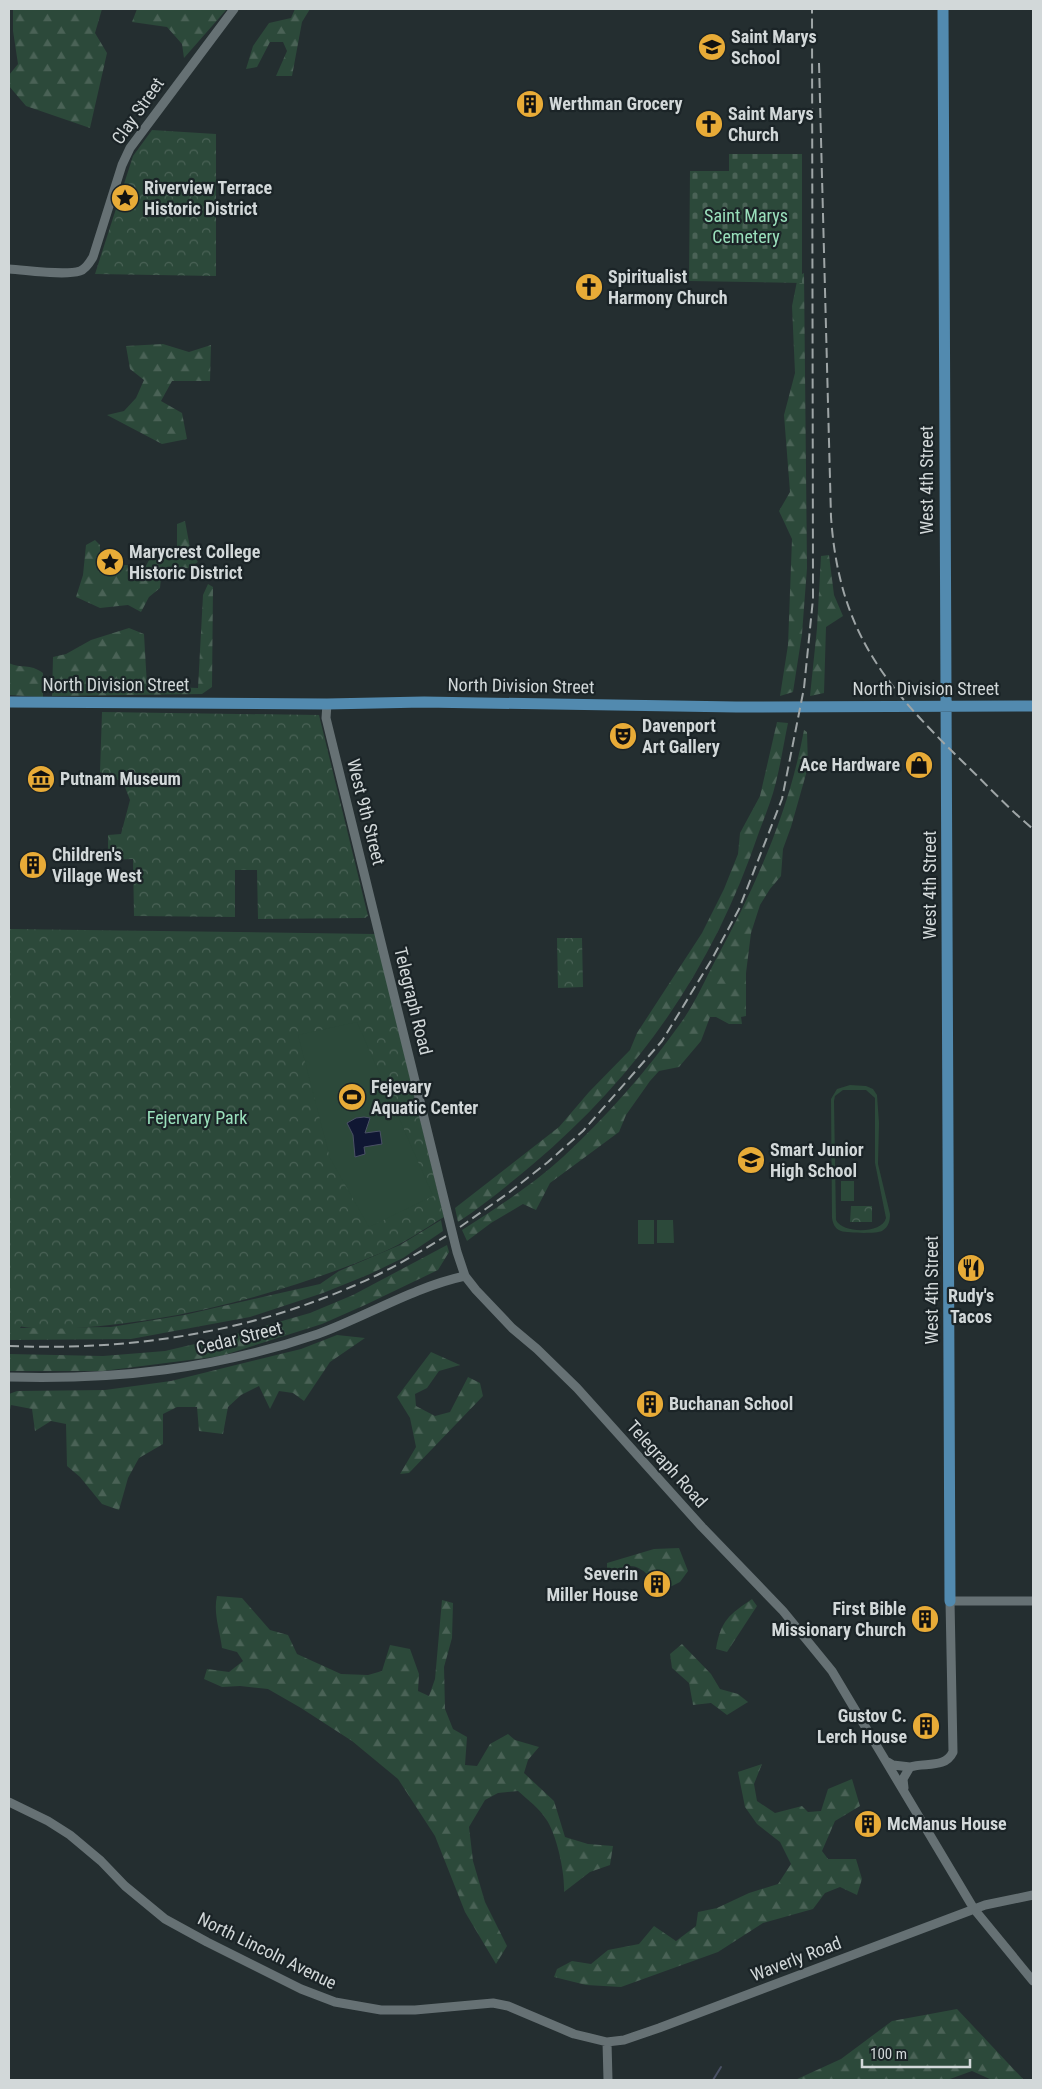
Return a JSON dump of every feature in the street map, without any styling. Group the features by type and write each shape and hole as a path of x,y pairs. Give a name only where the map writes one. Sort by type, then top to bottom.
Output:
{"main road":[{"name":"West 4th Street","path":"943,9 950,1601"},
{"name":"North Division Street","path":"9,702 327,704 424,702 736,707 1033,706"}],"street":[{"name":"Clay Street","path":"9,269 81,271 93,257 122,165 130,148 234,9"},
{"name":"West 9th Street","path":"327,704 326,718 378,927"},
{"name":"Telegraph Road","path":"378,927 457,1252 466,1276 476,1290 503,1319 577,1388 702,1527 783,1611 832,1671 974,1909 1033,1981"},
{"name":"Cedar Street","path":"9,1377 137,1374 223,1360 291,1343 320,1333 428,1287 466,1276"},
{"path":"950,1601 1033,1600"},
{"name":"West 4th Street","path":"910,1767 920,1764 935,1764 948,1760 953,1752 950,1601"},
{"path":"888,1762 910,1767 903,1779 905,1791"},
{"name":"North Lincoln Avenue","path":"9,1802 48,1821 70,1835 125,1886 165,1919 301,1989 335,2002 381,2010 415,2010 493,2003 508,2006 574,2034 607,2042"},
{"name":"Waverly Road","path":"607,2042 624,2040 659,2028 974,1909 1001,1900 1033,1895"},
{"path":"607,2042 608,2080"}],"green space":[{"path":"13,9 102,9 95,33 107,53 90,128 26,106 9,86 9,75 18,64 13,31"},
{"path":"137,9 227,9 184,58 182,44 167,27 132,22"},
{"path":"295,9 310,9 302,22 292,76 276,76 287,51 283,42 270,42 257,67 246,69 253,46 269,23 291,18"},
{"path":"152,130 216,134 216,276 95,274 133,156"},
{"name":"Saint Marys Cemetery","path":"729,154 802,154 802,283 689,281 690,171 729,171"},
{"path":"804,273 807,568 802,634 793,692 780,696 788,645 792,539 779,511 790,492 784,415 795,373 792,306 798,276"},
{"path":"163,344 189,352 211,345 210,381 172,381 161,401 182,413 187,439 162,444 107,415 124,411 136,398 144,380 130,369 126,346"},
{"path":"185,521 191,553 198,562 188,568 162,568 160,588 149,597 141,612 128,605 100,608 76,597 83,575 86,545 95,540 100,545 100,568 124,565 146,566 150,558 177,556 177,524"},
{"path":"829,555 834,595 843,616 826,627 824,693 810,696 817,628 821,556"},
{"path":"208,584 213,587 212,687 202,694 52,696 53,657 66,654 91,640 129,628 144,634 147,686 198,688 203,595"},
{"path":"9,663 34,668 43,673 43,697 9,695"},
{"path":"102,712 319,715 368,916 365,918 258,919 257,870 235,870 235,917 134,916 133,859 108,860 108,835 121,834 130,800 123,782 100,772"},
{"path":"777,722 788,723 776,782 766,814 741,881 720,928 696,972 669,1015 607,1093 571,1130 505,1187 458,1222 455,1208 559,1127 589,1092 630,1050 637,1033 702,933 724,889 738,854 740,833 760,796"},
{"path":"804,730 807,732 808,767 783,849 781,876 760,905 751,933 746,973 746,1016 741,1017 742,1024 729,1024 716,1017 710,1017 701,1041 679,1067 659,1071 626,1115 619,1132 550,1183 536,1210 523,1204 491,1223 467,1241 462,1230 527,1187 563,1157 595,1126 625,1094 685,1017 744,906 769,849 798,760"},
{"name":"Fejervary Park","path":"9,929 375,934 444,1217 405,1241 342,1269 301,1283 217,1306 132,1322 89,1327 37,1329 9,1325"},
{"path":"557,938 582,938 583,987 558,988"},
{"name":"Fejevary Aquatic Center","path":"357,1022 433,1196 369,1227 330,1158 298,1035"},
{"path":"850,1085 866,1086 873,1089 877,1095 879,1123 878,1164 890,1214 888,1225 879,1232 844,1232 837,1229 833,1222 831,1099 837,1089","holes":["843,1090 866,1090 875,1098 875,1163 886,1218 877,1227 854,1230 840,1225 836,1220 834,1101 835,1096"]},
{"path":"841,1181 854,1181 854,1201 841,1201"},
{"path":"851,1206 872,1206 872,1222 850,1222"},
{"path":"441,1220 443,1231 403,1258 323,1293 250,1317 131,1339 9,1340 9,1223 34,1306 20,1328 111,1327 184,1315 320,1284 339,1271 400,1245"},
{"path":"638,1220 654,1220 654,1244 638,1244"},
{"path":"657,1220 673,1220 674,1243 657,1243"},
{"path":"447,1245 449,1252 438,1270 322,1324 221,1356 103,1371 9,1371 9,1354 103,1356 165,1351 229,1336 310,1313 353,1295"},
{"path":"337,1335 365,1338 330,1362 304,1401 293,1393 279,1391 270,1409 259,1386 241,1395 228,1407 223,1434 199,1431 197,1407 177,1407 163,1414 163,1444 139,1458 128,1478 119,1510 102,1504 80,1477 67,1466 66,1424 51,1421 35,1431 32,1409 11,1405 9,1414 9,1394 17,1391 105,1390 171,1381 301,1349"},
{"path":"431,1352 460,1365 439,1371 427,1388 415,1394 416,1406 435,1416 450,1412 468,1377 480,1383 483,1396 409,1473 400,1474 416,1447 410,1418 397,1397"},
{"path":"679,1548 688,1571 680,1582 670,1587 662,1575 649,1576 633,1566 618,1569 607,1575 607,1563 654,1549"},
{"path":"217,1596 242,1598 270,1630 288,1635 297,1654 341,1674 368,1675 382,1671 390,1645 410,1649 419,1674 418,1691 429,1696 435,1679 442,1600 453,1603 452,1638 444,1667 445,1709 453,1729 467,1737 465,1765 477,1766 490,1744 508,1734 515,1740 539,1747 528,1760 524,1773 554,1801 565,1837 588,1844 613,1846 610,1865 590,1872 564,1892 562,1865 557,1844 550,1826 540,1811 518,1791 498,1793 485,1800 469,1827 473,1861 485,1902 507,1946 496,1964 465,1912 435,1836 398,1779 352,1741 268,1689 240,1686 222,1687 204,1679 207,1669 229,1672 243,1661 237,1652 222,1648 216,1615"},
{"path":"752,1599 757,1606 727,1652 716,1649 720,1631 727,1619 737,1609"},
{"path":"682,1644 711,1674 720,1689 738,1694 748,1702 727,1715 711,1703 693,1705 689,1683 672,1668 670,1654"},
{"path":"762,1764 754,1784 757,1801 775,1813 802,1806 808,1812 821,1811 828,1789 852,1779 860,1806 835,1821 822,1851 828,1859 856,1859 862,1879 857,1895 840,1887 825,1893 813,1909 763,1923 718,1952 621,1987 586,1985 554,1977 557,1969 572,1961 591,1964 608,1950 639,1944 654,1926 676,1941 696,1926 698,1912 717,1908 749,1893 778,1884 791,1864 780,1842 757,1824 745,1807 738,1772"},
{"path":"957,2009 1024,2080 992,2080 972,2071 951,2080 795,2080 841,2059 892,2021"}],"water":[{"path":"356,1118 370,1118 365,1133 380,1131 382,1144 364,1147 365,1154 355,1157 353,1135 347,1123"}],"waterway":[{"path":"713,2080 721,2067"}],"railway":[{"path":"460,1227 507,1194 548,1162 583,1131 662,1041 712,959 739,909 782,799 804,688 813,599 812,9"},
{"path":"819,63 831,517 836,557 844,593 856,625 871,654 889,682 936,735 1033,829"},
{"path":"9,1346 54,1347 144,1341 232,1326 275,1315 360,1283 393,1267 446,1236"}],"place":[{"name":"Saint Marys School","path":"712,47"},
{"name":"Werthman Grocery","path":"530,104"},
{"name":"Saint Marys Church","path":"709,124"},
{"name":"Riverview Terrace Historic District","path":"125,198"},
{"name":"Spiritualist Harmony Church","path":"589,287"},
{"name":"Marycrest College Historic District","path":"110,562"},
{"name":"Davenport Art Gallery","path":"623,736"},
{"name":"Ace Hardware","path":"919,765"},
{"name":"Putnam Museum","path":"41,779"},
{"name":"Children's Village West","path":"33,865"},
{"name":"Fejevary Aquatic Center","path":"352,1097"},
{"name":"Smart Junior High School","path":"751,1160"},
{"name":"Rudy's Tacos","path":"971,1268"},
{"name":"Buchanan School","path":"650,1404"},
{"name":"Severin Miller House","path":"657,1584"},
{"name":"First Bible Missionary Church","path":"925,1619"},
{"name":"Gustov C. Lerch House","path":"926,1726"},
{"name":"McManus House","path":"868,1824"}]}
